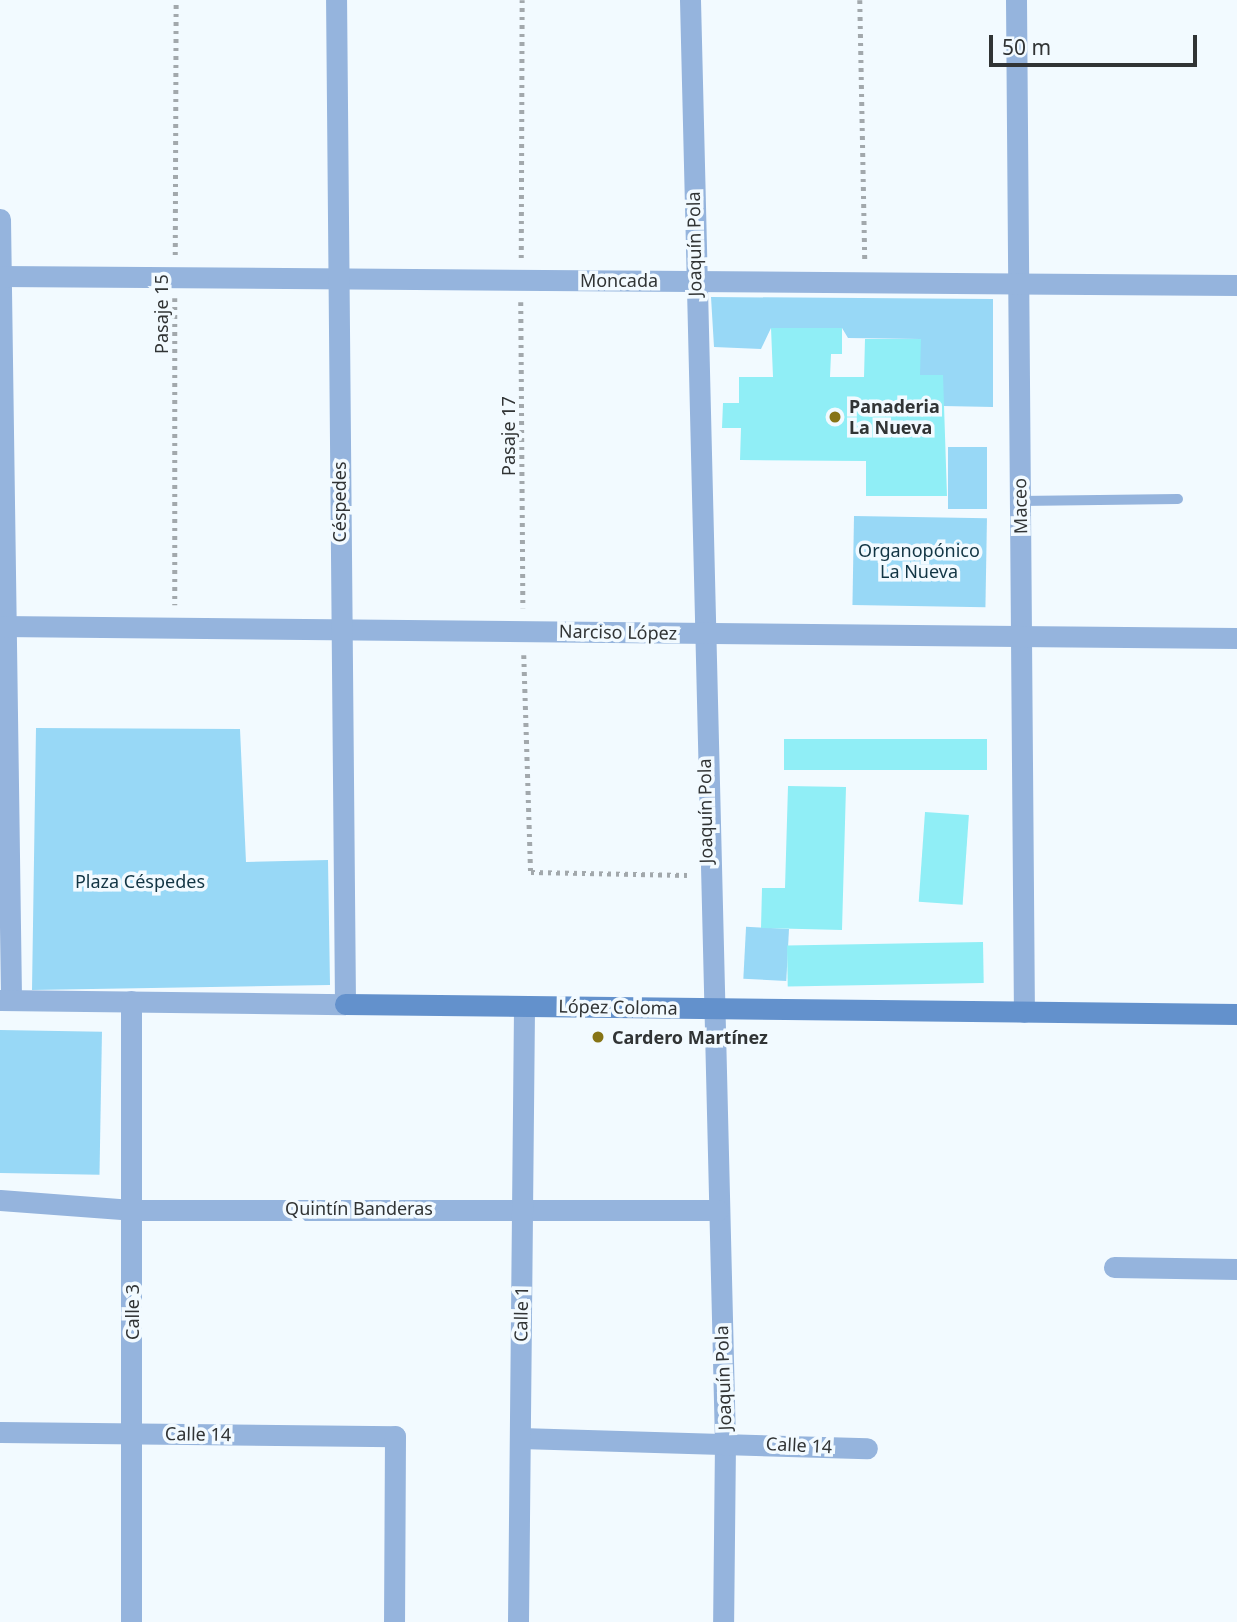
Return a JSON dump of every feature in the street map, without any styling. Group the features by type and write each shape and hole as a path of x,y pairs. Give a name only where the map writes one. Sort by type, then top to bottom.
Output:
{"street":[{"name":"Céspedes","path":"336,0 339,629 345,1004"},
{"name":"Joaquín Pola","path":"690,0 709,1009 725,1442 723,1622"},
{"name":"Maceo","path":"1016,0 1024,1012"},
{"path":"0,219 5,1000"},
{"name":"Moncada","path":"0,276 1237,285"},
{"name":"Narciso López","path":"3,626 1237,638"},
{"name":"López Coloma","path":"5,1000 1237,1014"},
{"name":"Calle 3","path":"131,1001 131,1622"},
{"name":"Calle 1","path":"519,1622 524,1006"},
{"name":"Quintín Banderas","path":"0,1200 132,1210 718,1210"},
{"path":"1114,1268 1237,1269"},
{"name":"Calle 14","path":"0,1433 395,1436 394,1622"},
{"name":"Calle 14","path":"520,1438 867,1448"}],"lane":[{"path":"1020,501 1178,499"}],"path":[{"name":"Pasaje 15","path":"175,628 176,0"},
{"name":"Pasaje 17","path":"522,0 523,631 531,872 706,875"},
{"path":"860,0 866,282"}],"green space":[{"path":"711,297 993,299 993,407 943,406 943,375 920,375 920,339 848,338 842,328 771,328 761,349 714,347"},
{"path":"948,447 987,447 987,509 948,509"},
{"name":"Organopónico La Nueva","path":"854,516 987,518 985,607 852,605"},
{"name":"Plaza Céspedes","path":"36,728 240,729 246,862 328,860 330,985 32,990"},
{"path":"746,927 789,929 786,981 743,979"},
{"path":"0,1030 102,1032 99,1175 0,1173"}],"building":[{"name":"Panaderia La Nueva","path":"771,328 842,328 842,354 831,354 830,377 864,377 865,339 921,339 920,375 943,375 947,496 866,496 866,461 740,460 741,428 722,428 723,403 739,403 739,377 773,377"},
{"path":"784,739 987,739 987,770 784,770"},
{"path":"788,786 846,787 842,930 761,928 762,888 785,888"},
{"path":"925,812 969,815 963,905 919,902"},
{"path":"983,942 984,983 788,986 787,945"}],"place":[{"name":"Panaderia La Nueva","path":"835,417"},
{"name":"Cardero Martínez","path":"598,1037"}]}
